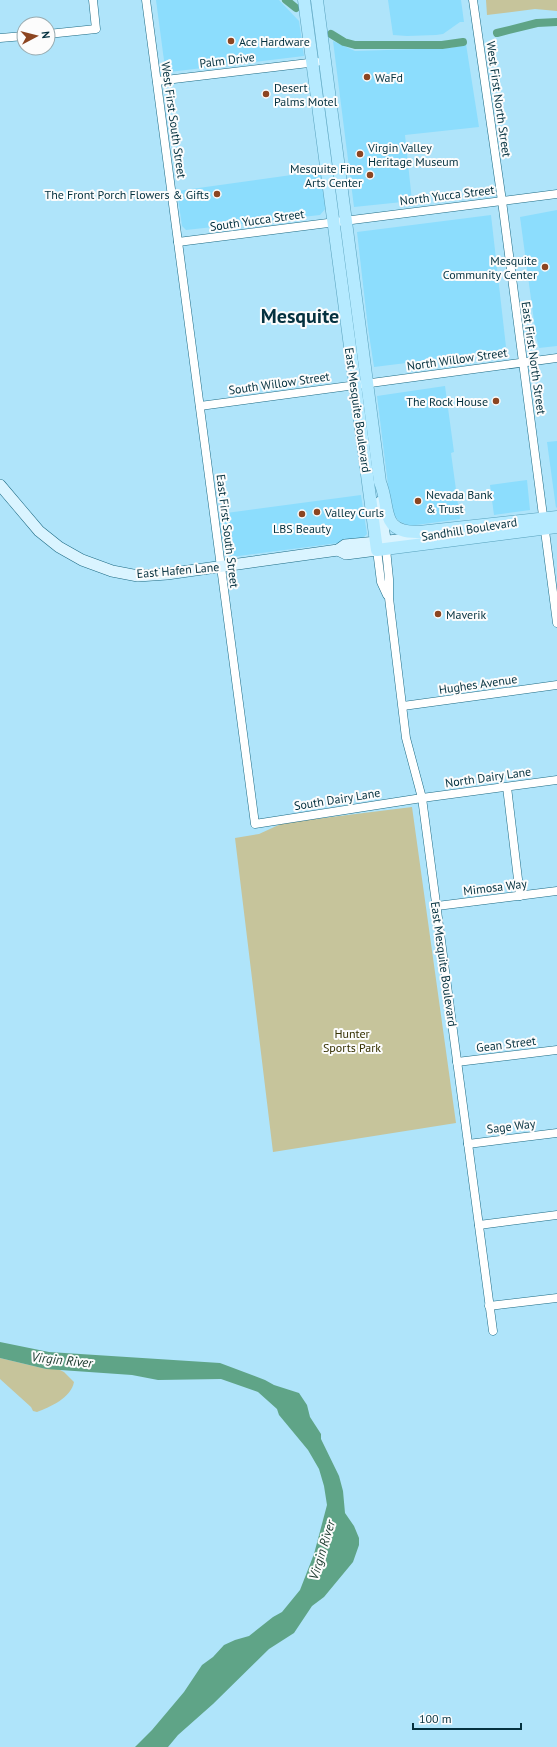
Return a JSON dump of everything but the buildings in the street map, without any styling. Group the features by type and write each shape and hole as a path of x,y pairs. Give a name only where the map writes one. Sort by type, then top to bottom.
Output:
{"main road":[{"path":"304,0 312,62 339,221"},
{"path":"317,0 339,221"},
{"name":"East Mesquite Boulevard","path":"339,221 381,546"},
{"name":"East Mesquite Boulevard","path":"361,384 380,482 381,546"},
{"path":"380,482 386,514 396,528 411,532 446,531"},
{"name":"East Hafen Lane","path":"0,485 39,531 59,547 82,560 112,571 138,576 221,567 338,550 345,545 381,546"},
{"name":"Sandhill Boulevard","path":"381,546 549,525 557,517"},
{"name":"Sandhill Boulevard","path":"381,546 446,531 549,525"}],"street":[{"path":"56,33 96,29 93,0"},
{"name":"West First South Street","path":"146,0 178,242"},
{"name":"West First North Street","path":"473,0 502,201"},
{"path":"0,38 16,37"},
{"name":"Palm Drive","path":"157,81 324,61"},
{"name":"North Yucca Street","path":"339,221 557,194"},
{"name":"East First North Street","path":"502,201 523,363 549,525 557,623"},
{"name":"South Yucca Street","path":"178,242 339,221"},
{"name":"East First South Street","path":"178,242 254,824"},
{"name":"North Willow Street","path":"361,384 557,358"},
{"name":"South Willow Street","path":"200,406 361,384"},
{"name":"East Mesquite Boulevard","path":"381,546 381,582 389,598 412,762 422,798 493,1331"},
{"name":"Hughes Avenue","path":"403,706 557,685"},
{"name":"North Dairy Lane","path":"422,798 557,780"},
{"path":"507,786 520,896"},
{"name":"South Dairy Lane","path":"254,824 422,798"},
{"name":"Mimosa Way","path":"436,906 520,896 557,894"},
{"name":"Gean Street","path":"457,1062 557,1050"},
{"name":"Sage Way","path":"468,1144 557,1133"},
{"path":"479,1225 557,1215"},
{"path":"489,1306 557,1298"}],"shaded area":[{"path":"156,0 279,0 299,21 304,56 169,72 165,68"},
{"path":"388,0 461,0 464,22 460,22 443,34 407,36 393,35"},
{"path":"333,41 355,51 451,48 466,44 479,127 405,135 412,201 354,207"},
{"path":"320,171 326,208 320,215 186,230 182,226 177,191"},
{"path":"557,210 557,346 539,348 536,336 520,217"},
{"path":"491,215 506,347 503,351 374,367 357,232"},
{"path":"445,386 454,452 451,453 460,519 409,526 399,521 394,515 390,501 377,396"},
{"path":"557,441 557,507 556,508 547,442"},
{"path":"527,480 530,510 494,515 490,485"},
{"path":"361,495 367,534 361,540 231,557 224,553 219,514"}],"green space":[{"path":"486,0 557,0 557,11 535,9 487,15"},
{"name":"Hunter Sports Park","path":"412,807 456,1123 273,1152 235,838 259,834 283,823"},
{"path":"0,1358 46,1369 58,1369 64,1372 74,1382 72,1388 69,1393 54,1405 37,1412 33,1411 31,1407 0,1379"}],"water":[{"name":"Virgin River","path":"0,1342 49,1352 220,1363 265,1380 274,1385 299,1393 307,1405 310,1417 321,1434 321,1439 339,1476 343,1491 345,1513 354,1526 359,1538 359,1545 353,1562 324,1597 312,1606 294,1633 269,1649 213,1704 178,1735 168,1747 135,1747 152,1730 184,1692 202,1665 213,1657 224,1645 249,1636 273,1617 282,1612 300,1590 314,1554 327,1505 319,1469 308,1450 279,1415 277,1409 258,1392 221,1379 158,1380 132,1375 46,1369 0,1358"}],"waterway":[{"path":"286,0 296,8"},
{"path":"497,33 537,23 557,22"},
{"path":"331,34 344,42 355,45 442,45 463,42"}],"place":[{"name":"Ace Hardware","path":"231,41"},
{"name":"WaFd","path":"367,77"},
{"name":"Desert Palms Motel","path":"266,94"},
{"name":"Virgin Valley Heritage Museum","path":"360,154"},
{"name":"Mesquite Fine Arts Center","path":"370,175"},
{"name":"The Front Porch Flowers & Gifts","path":"217,194"},
{"name":"Mesquite Community Center","path":"545,267"},
{"name":"The Rock House","path":"496,401"},
{"name":"Nevada Bank & Trust","path":"418,501"},
{"name":"Valley Curls","path":"317,512"},
{"name":"LBS Beauty","path":"302,514"},
{"name":"Maverik","path":"438,614"}],"district":[{"name":"Mesquite","path":"300,316"}]}
